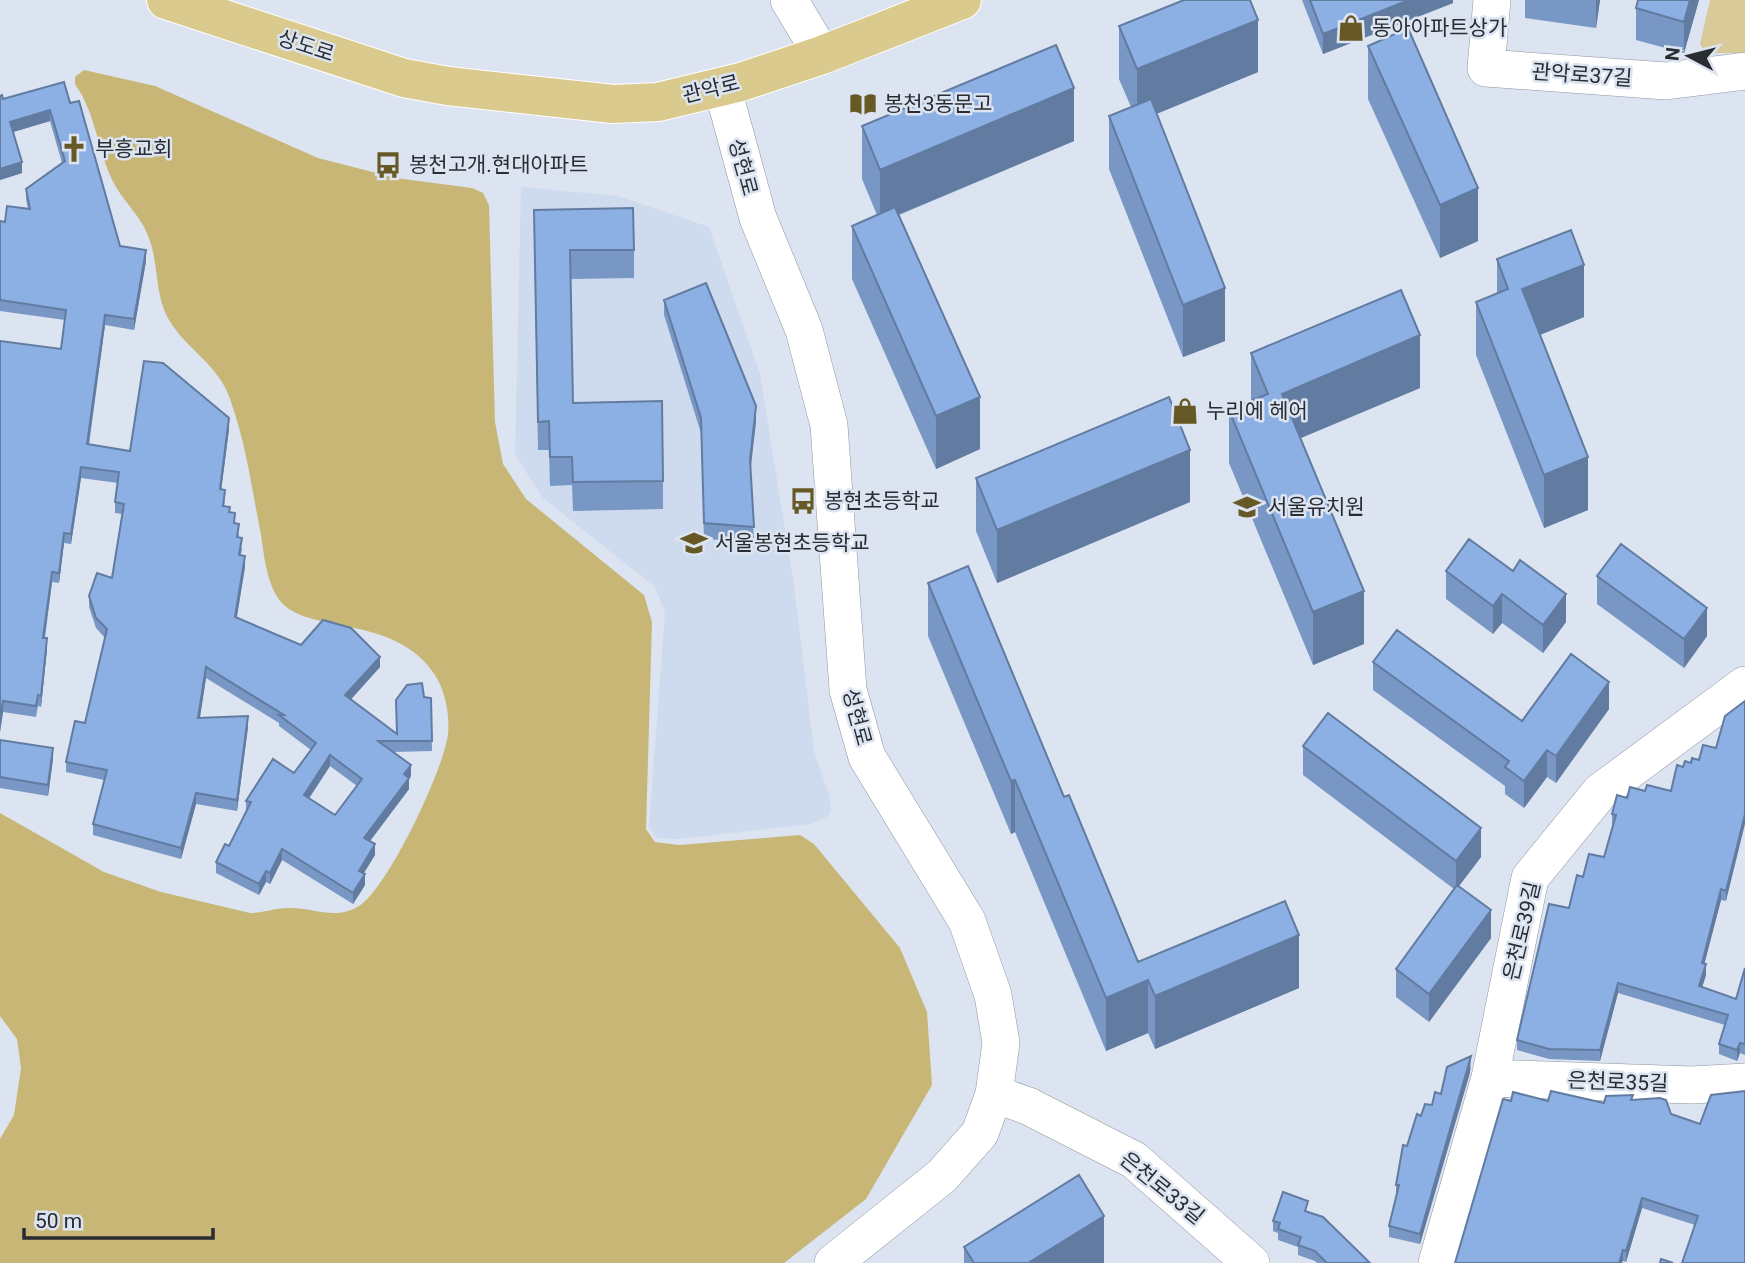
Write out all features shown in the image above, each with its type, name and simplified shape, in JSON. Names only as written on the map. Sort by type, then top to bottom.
[{"type":"main road","name":"상도로","points":[[166,0],[404,78],[448,86]]},
{"type":"main road","name":"관악로","points":[[448,86],[613,104],[657,102],[722,86],[822,55],[962,0]]},
{"type":"street","points":[[789,0],[822,55]]},
{"type":"street","name":"관악로37길","points":[[1492,0],[1486,68],[1666,81],[1745,71]]},
{"type":"street","name":"성현로","points":[[722,86],[758,218],[804,330],[829,425],[848,690],[867,757],[967,921],[993,995],[1011,1100],[942,1176],[833,1263]]},
{"type":"street","name":"은천로39길","points":[[1437,1263],[1490,1078],[1530,878],[1600,792],[1745,685]]},
{"type":"street","name":"은천로35길","points":[[1490,1078],[1692,1085],[1745,1082]]},
{"type":"street","name":"은천로33길","points":[[1011,1100],[1134,1160],[1251,1263]]},
{"type":"shaded area","points":[[1710,0],[1745,0],[1745,53],[1705,53],[1700,44]]},
{"type":"shaded area","points":[[84,70],[155,86],[318,158],[396,178],[472,188],[483,193],[489,205],[495,422],[503,464],[526,499],[644,595],[652,622],[646,829],[655,842],[679,845],[800,835],[814,844],[900,948],[927,1012],[932,1085],[866,1199],[784,1263],[0,1263],[0,1139],[14,1115],[21,1068],[17,1039],[0,1016],[0,813],[104,872],[161,892],[250,913],[288,908],[341,912],[359,906],[371,895],[399,853],[426,799],[448,734],[442,688],[435,675],[417,655],[396,641],[372,632],[305,616],[288,608],[276,595],[268,573],[244,450],[230,399],[218,376],[184,340],[165,311],[148,235],[116,187],[88,109],[75,84],[75,77]]},
{"type":"shaded area","name":"서울봉현초등학교","points":[[521,187],[618,196],[709,227],[760,374],[794,585],[814,751],[829,795],[831,812],[828,816],[810,824],[678,839],[657,838],[649,827],[665,612],[655,587],[543,498],[515,455]]},
{"type":"building","points":[[1184,0],[1250,0],[1258,20],[1137,69],[1119,26]]},
{"type":"building","points":[[1310,0],[1409,0],[1323,34]]},
{"type":"building","points":[[1638,0],[1690,0],[1684,22],[1636,8]]},
{"type":"building","points":[[1408,28],[1478,188],[1440,205],[1368,46]]},
{"type":"building","points":[[1056,45],[1074,88],[880,170],[862,126]]},
{"type":"building","points":[[64,82],[70,103],[79,101],[120,246],[146,250],[134,319],[105,315],[87,444],[130,451],[144,361],[163,363],[229,418],[220,489],[225,490],[223,506],[230,507],[229,512],[235,513],[234,523],[239,524],[237,537],[242,538],[239,555],[245,556],[235,617],[301,645],[323,620],[351,628],[380,657],[345,695],[397,734],[396,700],[407,685],[422,683],[424,697],[431,698],[432,741],[378,741],[411,765],[404,774],[409,778],[364,838],[375,844],[359,871],[365,874],[353,893],[282,849],[270,873],[266,871],[259,884],[216,862],[225,844],[229,846],[251,802],[246,801],[273,759],[294,773],[316,743],[279,715],[284,715],[206,667],[198,718],[248,716],[237,800],[196,793],[181,848],[93,824],[107,770],[66,762],[75,721],[85,723],[107,629],[96,618],[89,596],[97,573],[112,578],[124,504],[115,502],[119,472],[81,467],[71,534],[64,533],[59,573],[52,572],[43,638],[47,638],[41,696],[38,695],[36,706],[3,701],[0,721],[0,341],[61,349],[66,310],[0,300],[0,221],[5,222],[7,206],[30,209],[26,189],[65,161],[50,110],[10,122],[22,162],[0,169],[0,96],[2,95],[3,99]],"holes":[[[330,755],[362,779],[335,815],[304,795]]]},
{"type":"building","points":[[1151,99],[1225,288],[1183,305],[1109,116]]},
{"type":"building","points":[[895,207],[980,397],[936,416],[852,226]]},
{"type":"building","points":[[633,208],[634,250],[570,250],[573,403],[662,401],[663,481],[573,482],[572,457],[550,457],[549,421],[538,422],[534,210]]},
{"type":"building","points":[[1571,230],[1584,265],[1522,289],[1588,457],[1544,475],[1476,302],[1508,289],[1497,259]]},
{"type":"building","points":[[706,283],[756,406],[750,460],[754,527],[704,523],[701,418],[664,300]]},
{"type":"building","points":[[1401,290],[1420,335],[1282,394],[1364,591],[1313,612],[1229,410],[1268,394],[1251,353]]},
{"type":"building","points":[[1169,397],[1190,450],[997,530],[976,478]]},
{"type":"building","points":[[1469,539],[1513,571],[1520,560],[1566,594],[1543,625],[1502,594],[1493,606],[1446,571]]},
{"type":"building","points":[[1621,544],[1707,608],[1684,639],[1597,576]]},
{"type":"building","points":[[968,566],[1064,797],[1069,795],[1138,962],[1285,901],[1299,935],[1155,996],[1148,980],[1106,998],[1015,780],[1011,781],[928,583]]},
{"type":"building","points":[[1397,630],[1522,721],[1571,654],[1609,682],[1556,756],[1547,750],[1524,781],[1505,767],[1509,761],[1373,662]]},
{"type":"building","points":[[1745,701],[1745,814],[1726,891],[1721,889],[1702,963],[1706,964],[1699,986],[1736,999],[1745,968],[1745,1044],[1740,1043],[1737,1050],[1719,1044],[1728,1015],[1618,983],[1600,1050],[1549,1049],[1517,1040],[1549,904],[1569,908],[1577,875],[1583,877],[1589,854],[1604,857],[1616,815],[1612,814],[1617,795],[1627,798],[1630,787],[1645,791],[1647,785],[1671,791],[1677,765],[1683,767],[1685,761],[1691,763],[1692,758],[1699,760],[1703,745],[1716,748],[1725,716]]},
{"type":"building","points":[[1328,713],[1481,828],[1456,861],[1303,746]]},
{"type":"building","points":[[0,740],[53,748],[48,785],[0,777]]},
{"type":"building","points":[[1457,885],[1491,910],[1429,994],[1396,969]]},
{"type":"building","points":[[1471,1056],[1420,1234],[1389,1226],[1399,1185],[1396,1185],[1403,1145],[1407,1146],[1417,1114],[1421,1116],[1425,1104],[1432,1105],[1435,1092],[1441,1094],[1447,1067]]},
{"type":"building","points":[[1551,1091],[1604,1103],[1606,1096],[1633,1095],[1631,1100],[1660,1098],[1666,1100],[1671,1114],[1700,1124],[1711,1095],[1745,1091],[1745,1263],[1682,1263],[1698,1216],[1642,1198],[1626,1251],[1623,1250],[1619,1263],[1455,1263],[1503,1099],[1511,1101],[1513,1092],[1548,1101]]},
{"type":"building","points":[[1079,1175],[1104,1216],[1028,1263],[974,1263],[964,1247]]},
{"type":"building","points":[[1283,1192],[1308,1201],[1305,1211],[1323,1217],[1370,1263],[1327,1263],[1315,1251],[1298,1245],[1301,1237],[1278,1229],[1280,1223],[1273,1221]]},
{"type":"place","name":"동아아파트상가","points":[[1351,28]]},
{"type":"place","name":"봉천3동문고","points":[[863,104]]},
{"type":"place","name":"부흥교회","points":[[74,149]]},
{"type":"place","name":"봉천고개.현대아파트","points":[[388,165]]},
{"type":"place","name":"누리에 헤어","points":[[1185,411]]},
{"type":"place","name":"봉현초등학교","points":[[803,501]]},
{"type":"place","name":"서울유치원","points":[[1247,507]]},
{"type":"place","name":"서울봉현초등학교","points":[[694,543]]}]
